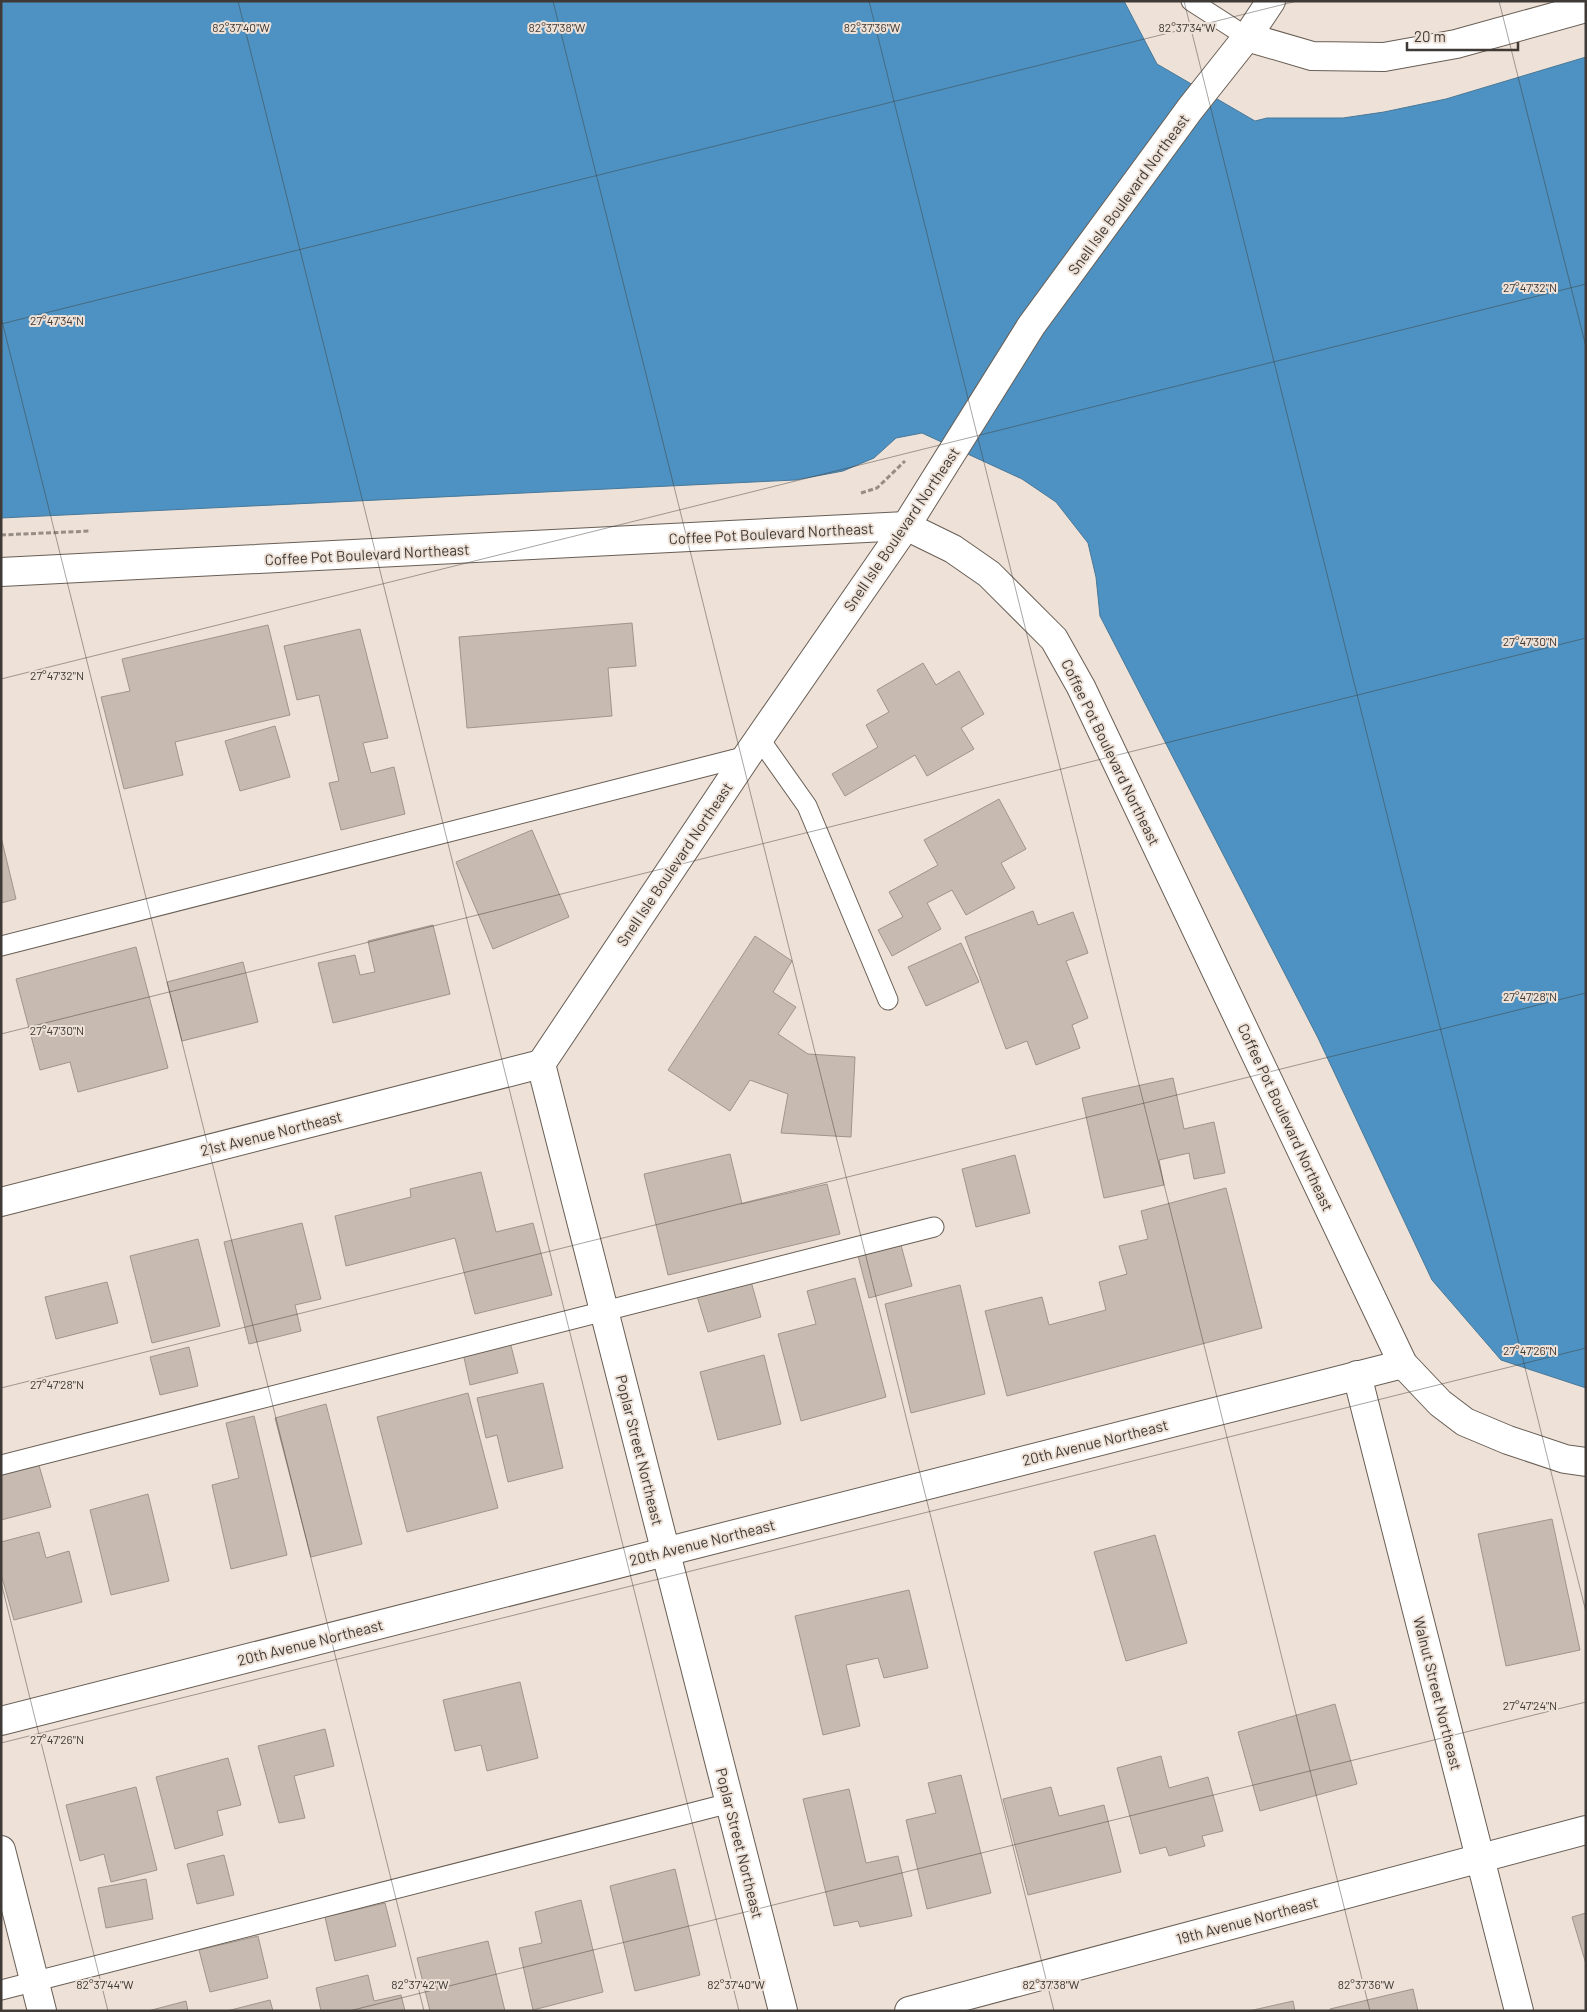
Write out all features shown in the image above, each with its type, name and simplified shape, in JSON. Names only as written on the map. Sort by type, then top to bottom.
[{"type":"street","name":"Snell Isle Boulevard Northeast","points":[[541,1064],[753,747],[906,526],[1031,326],[1271,1]]},
{"type":"street","points":[[1247,36],[1312,56],[1384,56],[1456,44],[1586,8]]},
{"type":"street","name":"Coffee Pot Boulevard Northeast","points":[[1,572],[906,526],[953,549],[989,574],[1054,639],[1081,687],[1403,1364],[1440,1403],[1465,1422],[1508,1440],[1565,1459],[1586,1462]]},
{"type":"street","name":"21st Avenue Northeast","points":[[1,1202],[541,1064]]},
{"type":"street","name":"Poplar Street Northeast","points":[[541,1064],[783,2011]]},
{"type":"street","name":"20th Avenue Northeast","points":[[1,1721],[1403,1364]]},
{"type":"street","name":"Walnut Street Northeast","points":[[1357,1375],[1519,2011]]},
{"type":"street","name":"19th Avenue Northeast","points":[[909,2011],[1586,1830]]},
{"type":"street","points":[[1,1850],[42,2011]]},
{"type":"lane","points":[[1191,1],[1247,36]]},
{"type":"lane","points":[[1,946],[753,747],[807,806],[888,1000]]},
{"type":"lane","points":[[1,1465],[934,1227]]},
{"type":"lane","points":[[1,1990],[730,1803]]},
{"type":"water","points":[[1,1],[1124,1],[1157,64],[1255,121],[1267,118],[1343,118],[1384,112],[1446,99],[1586,57],[1586,1388],[1501,1360],[1432,1280],[1318,1038],[1100,616],[1096,577],[1088,543],[1056,502],[1022,479],[922,433],[896,438],[874,458],[843,471],[795,480],[1,518]]},
{"type":"building","points":[[632,623],[636,666],[608,668],[612,716],[467,728],[459,637]]},
{"type":"building","points":[[268,625],[290,715],[175,742],[183,775],[124,789],[101,697],[130,691],[122,659]]},
{"type":"building","points":[[360,629],[388,738],[363,743],[371,773],[394,767],[405,814],[341,830],[329,783],[339,781],[319,695],[297,700],[284,646]]},
{"type":"building","points":[[923,663],[936,685],[959,671],[984,714],[961,728],[974,749],[927,776],[915,755],[845,796],[832,774],[878,747],[866,725],[889,712],[877,690]]},
{"type":"building","points":[[275,726],[290,777],[240,791],[225,741]]},
{"type":"building","points":[[999,799],[1026,849],[1001,863],[1015,888],[966,915],[952,890],[927,903],[941,929],[892,956],[878,930],[903,917],[889,892],[938,865],[924,840]]},
{"type":"building","points":[[532,830],[569,917],[493,949],[456,862]]},
{"type":"building","points":[[1,837],[16,899],[1,903]]},
{"type":"building","points":[[1033,911],[1038,925],[1073,912],[1088,953],[1066,961],[1088,1018],[1072,1025],[1080,1048],[1036,1065],[1027,1041],[1006,1049],[965,937]]},
{"type":"building","points":[[433,925],[450,994],[333,1023],[318,963],[355,955],[360,975],[375,972],[368,941]]},
{"type":"building","points":[[755,936],[792,961],[773,992],[796,1007],[778,1034],[808,1054],[855,1057],[851,1137],[781,1133],[788,1094],[750,1080],[730,1111],[668,1070]]},
{"type":"building","points":[[961,943],[979,982],[926,1006],[908,967]]},
{"type":"building","points":[[136,947],[168,1068],[78,1092],[70,1062],[40,1070],[16,979]]},
{"type":"building","points":[[243,962],[258,1022],[182,1041],[167,982]]},
{"type":"building","points":[[1173,1078],[1184,1129],[1214,1122],[1225,1173],[1194,1179],[1189,1153],[1159,1160],[1164,1185],[1104,1198],[1082,1098]]},
{"type":"building","points":[[730,1154],[742,1204],[827,1184],[840,1234],[668,1275],[644,1174]]},
{"type":"building","points":[[1015,1155],[1030,1213],[976,1227],[962,1169]]},
{"type":"building","points":[[481,1172],[496,1232],[533,1223],[552,1295],[475,1314],[455,1238],[346,1266],[335,1216],[411,1197],[410,1189]]},
{"type":"building","points":[[1226,1188],[1262,1328],[1007,1396],[985,1311],[1042,1297],[1049,1325],[1106,1310],[1099,1282],[1127,1274],[1119,1246],[1148,1239],[1141,1211]]},
{"type":"building","points":[[302,1223],[321,1299],[295,1305],[301,1331],[249,1344],[224,1242]]},
{"type":"building","points":[[198,1239],[220,1326],[152,1343],[130,1256]]},
{"type":"building","points":[[901,1245],[912,1286],[869,1298],[858,1256]]},
{"type":"building","points":[[750,1278],[761,1317],[708,1332],[696,1293]]},
{"type":"building","points":[[855,1278],[886,1397],[801,1421],[778,1334],[816,1324],[807,1291]]},
{"type":"building","points":[[107,1282],[118,1323],[56,1339],[45,1297]]},
{"type":"building","points":[[960,1285],[985,1394],[911,1413],[885,1304]]},
{"type":"building","points":[[510,1342],[518,1373],[470,1385],[463,1353]]},
{"type":"building","points":[[189,1347],[198,1386],[160,1395],[150,1357]]},
{"type":"building","points":[[764,1355],[781,1424],[718,1440],[700,1372]]},
{"type":"building","points":[[543,1383],[563,1468],[508,1482],[497,1435],[486,1438],[477,1398]]},
{"type":"building","points":[[468,1393],[498,1508],[407,1532],[377,1417]]},
{"type":"building","points":[[326,1404],[362,1544],[311,1557],[275,1418]]},
{"type":"building","points":[[254,1416],[287,1555],[231,1569],[212,1485],[239,1478],[226,1423]]},
{"type":"building","points":[[38,1462],[51,1507],[1,1520],[1,1472]]},
{"type":"building","points":[[148,1494],[169,1581],[111,1595],[90,1510]]},
{"type":"building","points":[[1552,1519],[1580,1650],[1506,1666],[1478,1534]]},
{"type":"building","points":[[39,1532],[46,1558],[69,1551],[82,1602],[14,1620],[1,1574],[1,1542]]},
{"type":"building","points":[[1155,1535],[1187,1643],[1126,1661],[1094,1552]]},
{"type":"building","points":[[909,1590],[928,1668],[884,1678],[878,1658],[846,1665],[860,1726],[823,1735],[795,1616]]},
{"type":"building","points":[[520,1682],[538,1758],[487,1771],[481,1745],[455,1751],[443,1700]]},
{"type":"building","points":[[1335,1704],[1357,1784],[1260,1811],[1238,1732]]},
{"type":"building","points":[[325,1729],[334,1766],[294,1776],[305,1818],[279,1823],[258,1746]]},
{"type":"building","points":[[1161,1756],[1169,1788],[1208,1777],[1223,1831],[1202,1836],[1205,1846],[1169,1856],[1166,1847],[1140,1854],[1117,1768]]},
{"type":"building","points":[[228,1758],[241,1805],[217,1811],[223,1835],[175,1849],[156,1777]]},
{"type":"building","points":[[961,1775],[991,1893],[927,1909],[906,1820],[936,1813],[928,1783]]},
{"type":"building","points":[[136,1787],[157,1870],[111,1882],[104,1854],[80,1861],[66,1805]]},
{"type":"building","points":[[1051,1787],[1059,1816],[1104,1805],[1121,1872],[1028,1895],[1003,1799]]},
{"type":"building","points":[[849,1789],[866,1863],[898,1856],[912,1916],[860,1927],[858,1921],[834,1926],[803,1799]]},
{"type":"building","points":[[224,1855],[234,1895],[197,1904],[187,1864]]},
{"type":"building","points":[[675,1869],[700,1975],[635,1991],[610,1886]]},
{"type":"building","points":[[146,1879],[153,1919],[106,1928],[98,1888]]},
{"type":"building","points":[[581,1900],[603,1992],[533,2010],[519,1948],[542,1943],[535,1912]]},
{"type":"building","points":[[385,1903],[396,1946],[335,1961],[325,1917]]},
{"type":"building","points":[[1586,1913],[1586,1964],[1572,1917]]},
{"type":"building","points":[[258,1936],[268,1978],[210,1992],[199,1950]]},
{"type":"building","points":[[488,1941],[505,2011],[430,2011],[417,1958]]},
{"type":"building","points":[[368,1975],[374,2001],[401,1995],[405,2011],[321,2011],[316,1988]]},
{"type":"building","points":[[1413,1989],[1418,2011],[1330,2011],[1330,2009]]},
{"type":"building","points":[[270,2000],[273,2011],[227,2011]]},
{"type":"building","points":[[186,2001],[188,2011],[148,2011]]},
{"type":"building","points":[[1293,2001],[1295,2011],[1249,2011]]}]
